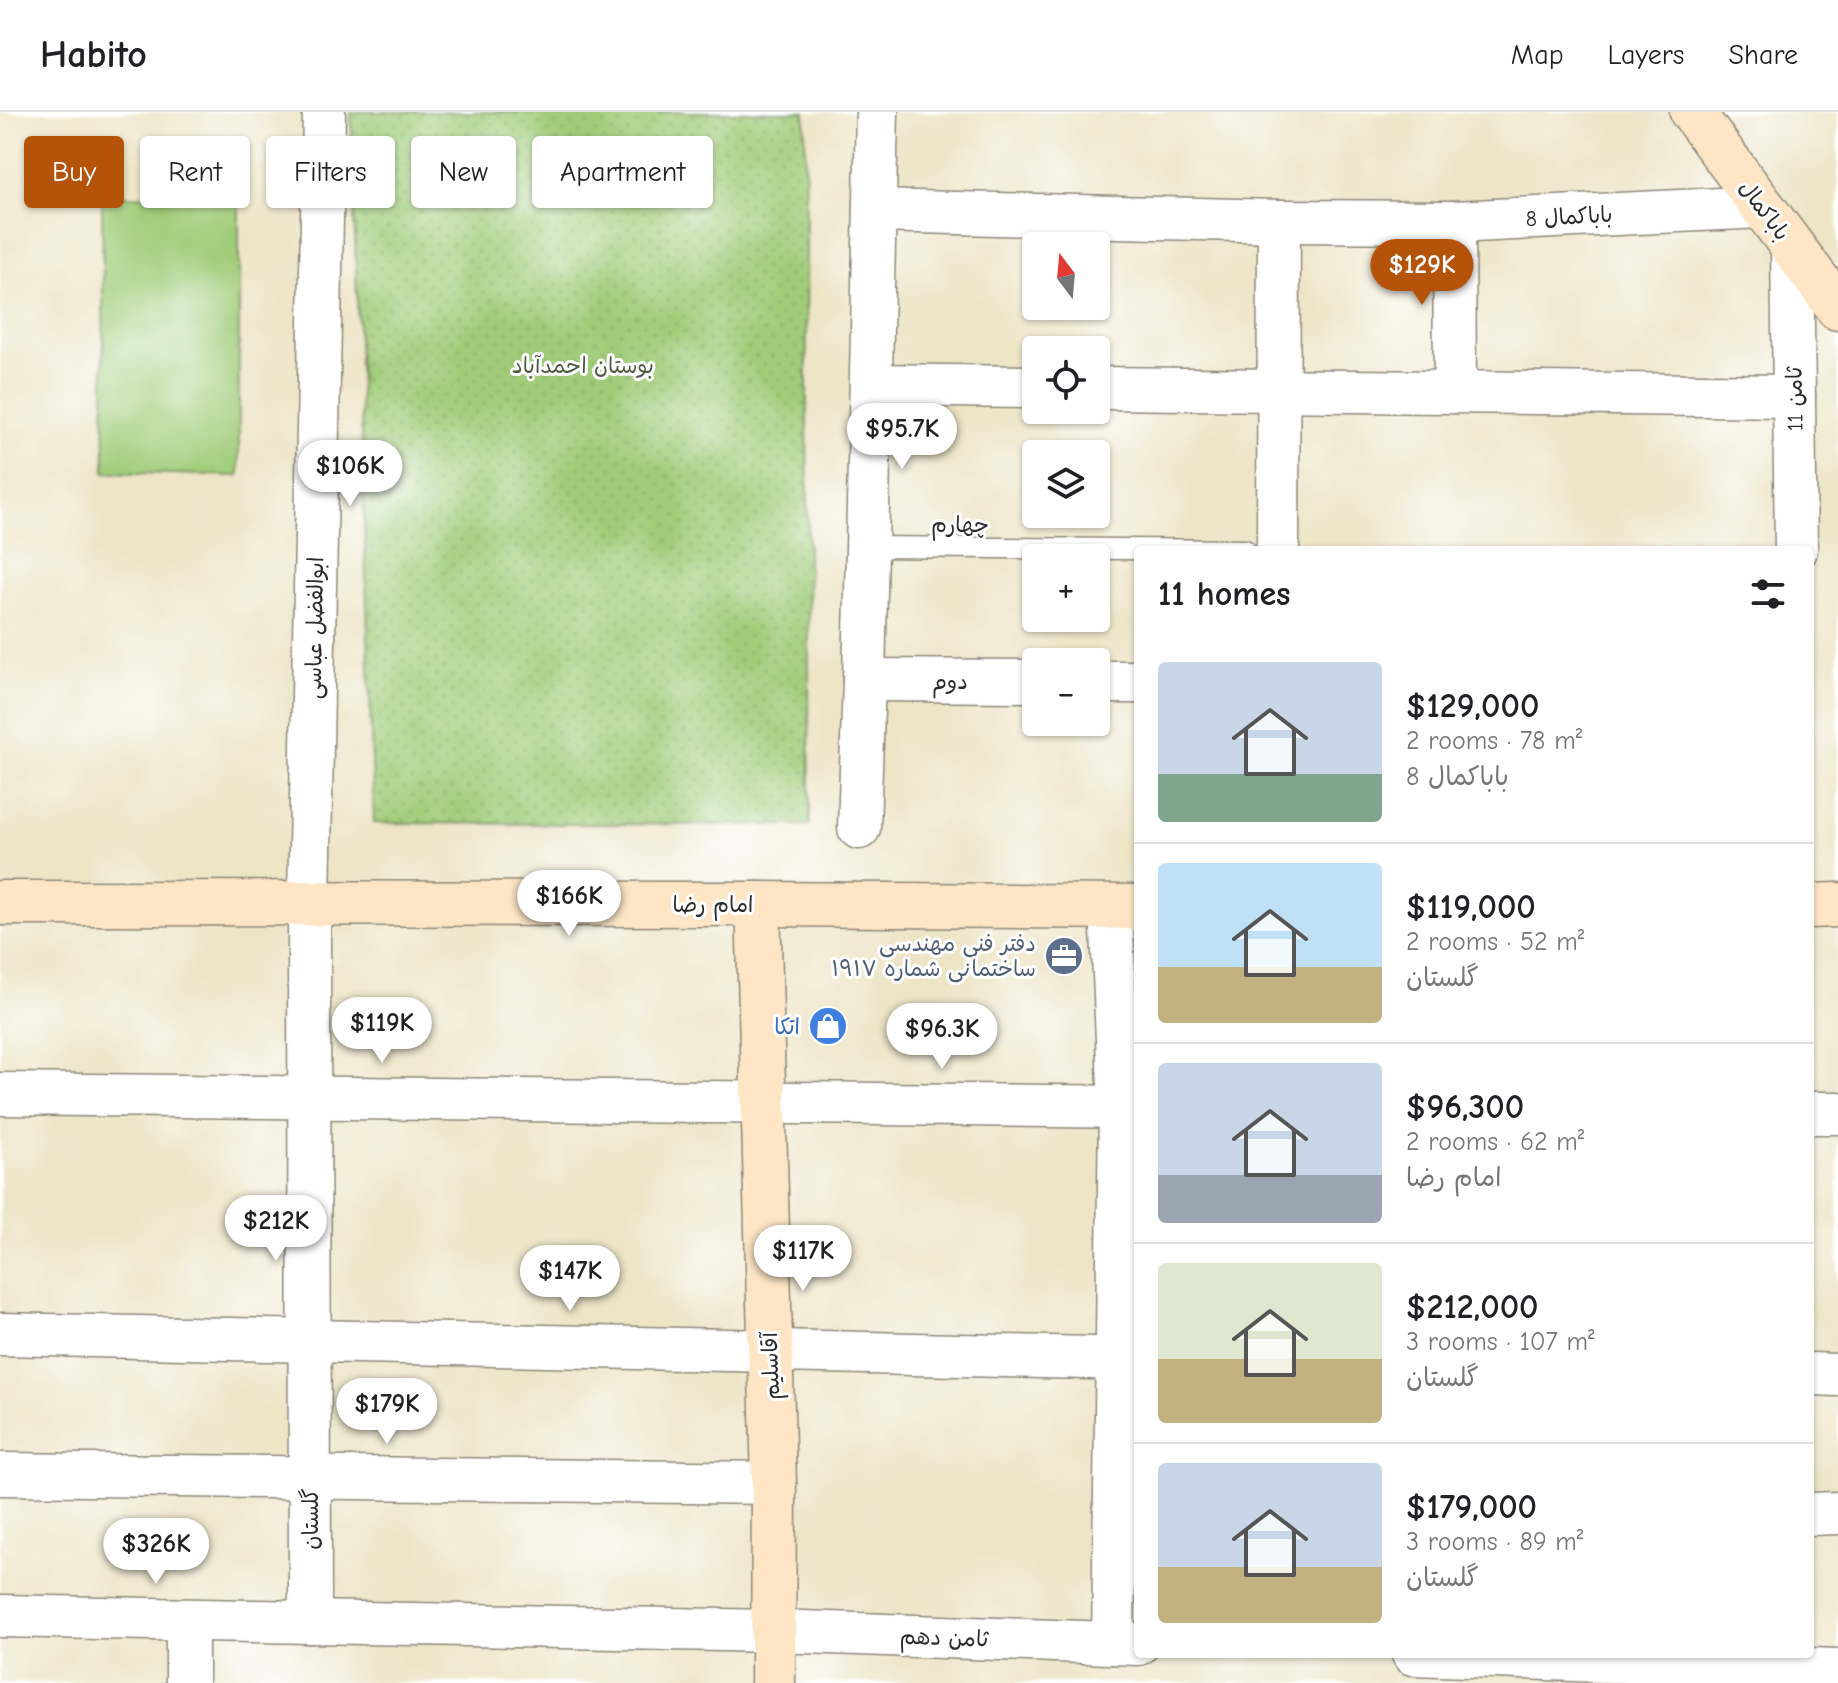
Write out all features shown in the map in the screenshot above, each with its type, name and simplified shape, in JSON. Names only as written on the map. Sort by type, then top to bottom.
[{"type":"street","name":"ابوالفضل عباسی","points":[[309,904],[324,112]]},
{"type":"street","points":[[859,828],[877,112]]},
{"type":"street","name":"باباکمال","points":[[1692,112],[1838,308]]},
{"type":"street","name":"باباکمال 8","points":[[875,211],[1454,222],[1762,207]]},
{"type":"street","points":[[1278,546],[1279,221]]},
{"type":"street","points":[[1454,222],[1455,392]]},
{"type":"street","name":"ثامن 11","points":[[1792,248],[1796,546]]},
{"type":"street","points":[[871,385],[1022,387]]},
{"type":"street","points":[[1110,388],[1794,396]]},
{"type":"street","name":"دوم","points":[[864,680],[1022,681]]},
{"type":"street","points":[[1110,682],[1134,682]]},
{"type":"street","name":"امام رضا","points":[[0,903],[1125,907]]},
{"type":"street","name":"گلستان","points":[[309,904],[310,1622]]},
{"type":"street","name":"آقاسلیم","points":[[758,904],[774,1483],[773,1683]]},
{"type":"street","points":[[1814,906],[1838,905]]},
{"type":"street","name":"ثامن دهم","points":[[774,1631],[1126,1644],[1129,1107],[1125,907]]},
{"type":"street","points":[[0,1094],[1129,1107]]},
{"type":"street","points":[[1814,1113],[1838,1113]]},
{"type":"street","points":[[0,1334],[1128,1359]]},
{"type":"street","points":[[1814,1374],[1838,1375]]},
{"type":"street","points":[[0,1474],[774,1483]]},
{"type":"street","points":[[1814,1514],[1838,1513]]},
{"type":"street","points":[[0,1616],[774,1631]]},
{"type":"street","points":[[187,1620],[187,1683]]},
{"type":"street","points":[[1545,1658],[1838,1670]]},
{"type":"lane","name":"چهارم","points":[[867,547],[1134,549]]},
{"type":"green space","name":"بوستان احمدآباد","points":[[351,112],[805,112],[810,825],[374,823],[354,208],[395,208],[395,136],[352,136]]},
{"type":"green space","points":[[124,196],[140,196],[140,208],[239,208],[239,476],[105,472],[102,208],[124,208]]},
{"type":"place","name":"دفتر فنی مهندسی ساختمانی شماره ۱۹۱۷","points":[[1064,956]]},
{"type":"place","name":"اتکا","points":[[828,1026]]}]
